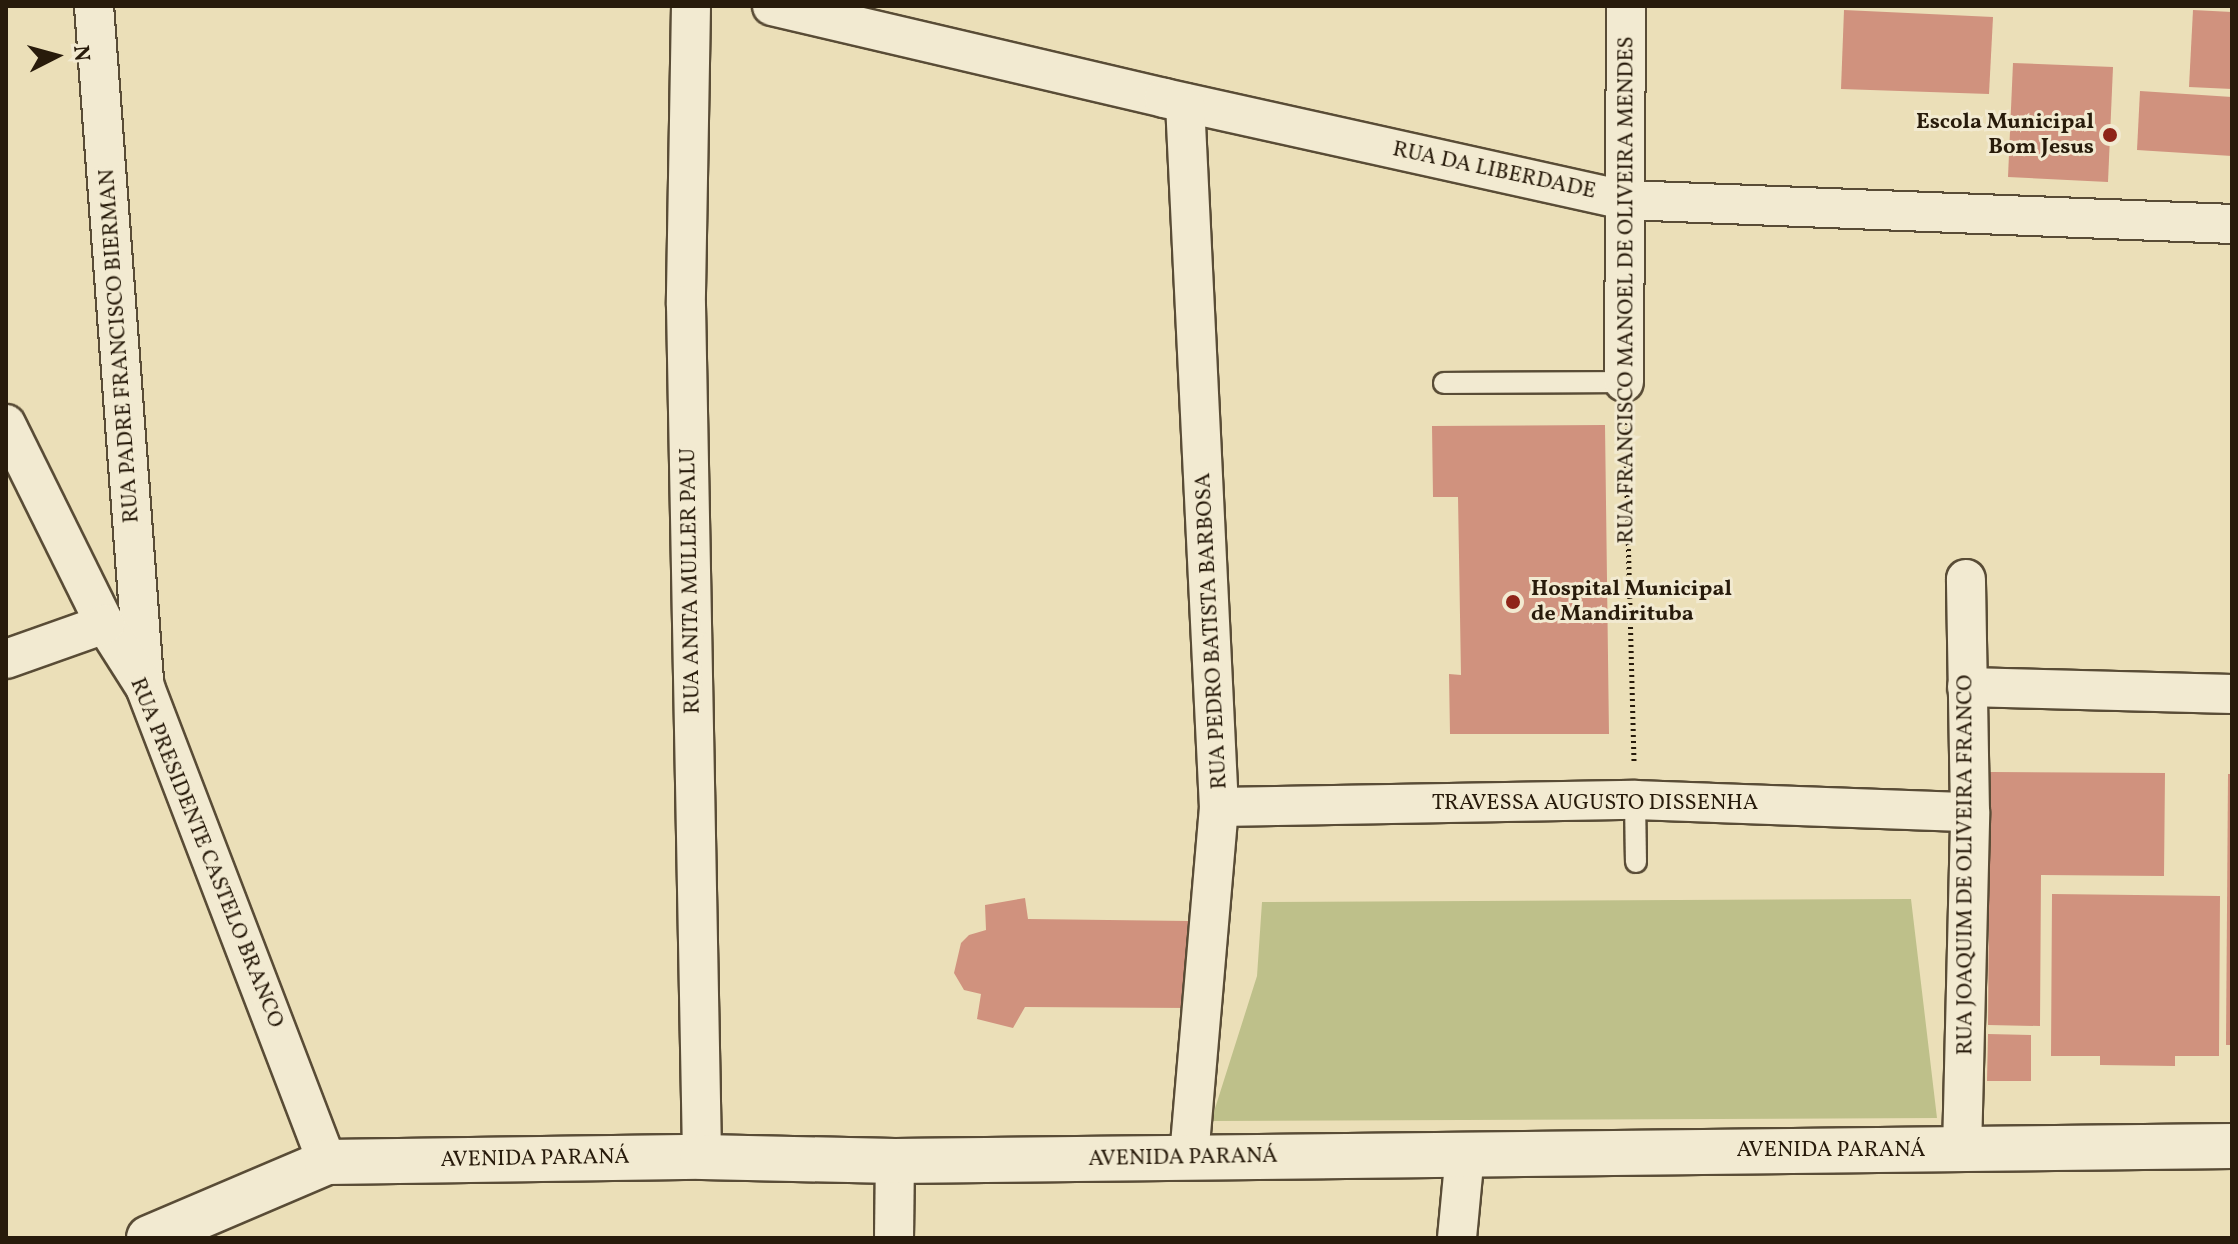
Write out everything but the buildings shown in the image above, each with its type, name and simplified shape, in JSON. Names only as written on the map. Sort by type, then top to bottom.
[{"type":"street","name":"RUA PADRE FRANCISCO BIERMAN","points":[[94,6],[145,687]]},
{"type":"street","name":"RUA ANITA MULLER PALU","points":[[691,6],[686,305],[702,1157]]},
{"type":"street","name":"RUA DA LIBERDADE","points":[[772,6],[1185,103],[1625,200],[2232,224]]},
{"type":"street","name":"RUA FRANCISCO MANOEL DE OLIVEIRA MENDES","points":[[1624,382],[1626,6]]},
{"type":"street","name":"RUA PEDRO BATISTA BARBOSA","points":[[1185,103],[1219,807],[1189,1158]]},
{"type":"street","name":"RUA PRESIDENTE CASTELO BRANCO","points":[[6,424],[105,624],[145,687],[327,1162]]},
{"type":"street","name":"RUA JOAQUIM DE OLIVEIRA FRANCO","points":[[1962,1151],[1970,812],[1966,579]]},
{"type":"street","points":[[6,659],[105,624]]},
{"type":"street","points":[[1967,687],[2232,694]]},
{"type":"street","name":"TRAVESSA AUGUSTO DISSENHA","points":[[1219,807],[1635,800],[1970,812]]},
{"type":"street","name":"AVENIDA PARANÁ","points":[[149,1238],[327,1162],[702,1157],[895,1161],[2232,1146]]},
{"type":"street","points":[[1457,1238],[1465,1154]]},
{"type":"street","points":[[894,1238],[895,1161]]},
{"type":"lane","points":[[1444,383],[1624,382]]},
{"type":"lane","points":[[1635,800],[1636,862]]},
{"type":"path","name":"RUA FRANCISCO MANOEL DE OLIVEIRA MENDES","points":[[1624,382],[1635,800]]},
{"type":"green space","points":[[1911,899],[1937,1118],[1211,1121],[1257,976],[1262,902]]},
{"type":"place","name":"Escola Municipal Bom Jesus","points":[[2110,135]]},
{"type":"place","name":"Hospital Municipal de Mandirituba","points":[[1513,602]]}]
